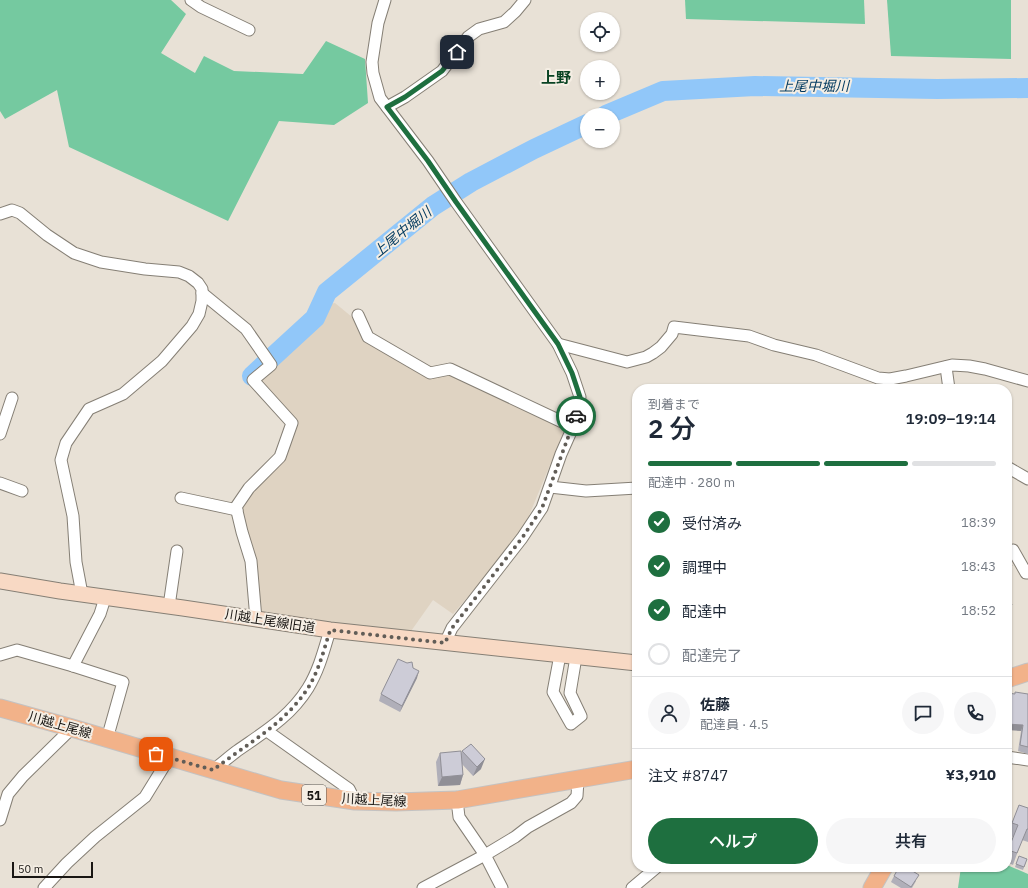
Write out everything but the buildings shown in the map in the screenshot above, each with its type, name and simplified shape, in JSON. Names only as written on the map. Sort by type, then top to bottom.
[{"type":"main road","name":"川越上尾線","points":[[0,708],[281,790],[355,801],[396,802],[457,800],[632,770]]},
{"type":"main road","points":[[872,888],[881,872]]},
{"type":"street","points":[[191,0],[201,7],[249,30]]},
{"type":"street","points":[[385,0],[378,23],[372,62],[373,73],[380,98],[428,161],[558,344],[572,373],[580,397],[573,427],[561,454],[542,508],[534,522],[452,628],[445,643]]},
{"type":"street","points":[[387,107],[405,97],[442,71],[468,37],[479,29],[504,22],[515,12],[523,1]]},
{"type":"street","points":[[0,214],[12,210],[20,213],[47,235],[74,253],[101,262],[145,269],[179,272],[198,282],[202,288],[202,301],[199,314],[192,326],[162,361],[123,394],[89,409],[66,443],[61,460],[73,516],[76,562],[82,594]]},
{"type":"street","points":[[202,293],[246,329],[272,365],[253,380],[292,423],[280,457],[249,488],[236,507],[251,561],[256,619]]},
{"type":"street","points":[[358,315],[368,337],[430,373],[450,369],[573,427]]},
{"type":"street","points":[[558,344],[627,362],[646,357],[653,353],[661,347],[672,334],[674,327],[749,336],[774,345],[816,355],[878,378],[890,379],[952,365],[974,367],[1028,381]]},
{"type":"street","points":[[946,367],[948,384]]},
{"type":"street","points":[[0,434],[12,398]]},
{"type":"street","points":[[1012,470],[1028,479]]},
{"type":"street","points":[[0,483],[22,491]]},
{"type":"street","points":[[550,487],[586,491],[632,488]]},
{"type":"street","points":[[181,498],[237,510]]},
{"type":"street","points":[[1012,550],[1026,573],[1028,573]]},
{"type":"street","points":[[169,606],[176,551]]},
{"type":"street","name":"川越上尾線旧道","points":[[0,581],[105,598],[330,630],[632,663]]},
{"type":"street","points":[[73,666],[100,614],[105,598]]},
{"type":"street","points":[[213,770],[267,731],[296,704],[308,688],[319,667],[330,630]]},
{"type":"street","points":[[0,655],[17,650],[123,682],[106,739]]},
{"type":"street","points":[[560,655],[553,692],[571,724],[582,716],[570,692],[576,657]]},
{"type":"street","points":[[0,820],[8,794],[23,776],[72,728]]},
{"type":"street","points":[[267,731],[349,789],[355,801]]},
{"type":"street","points":[[44,888],[67,863],[95,837],[145,797],[169,758]]},
{"type":"street","points":[[1012,758],[1028,760]]},
{"type":"street","points":[[423,888],[515,838],[528,827],[571,803],[577,796],[578,780]]},
{"type":"street","points":[[457,800],[459,817],[485,855],[502,888]]},
{"type":"street","points":[[632,888],[652,872]]},
{"type":"shaded area","points":[[335,303],[352,317],[364,337],[421,375],[434,377],[451,373],[566,426],[526,523],[497,563],[453,614],[433,600],[409,634],[263,614],[258,610],[242,506],[296,422],[261,380],[320,323],[329,304]]},
{"type":"green space","points":[[0,0],[171,0],[186,14],[161,53],[195,73],[204,56],[234,71],[303,74],[326,41],[365,59],[368,103],[334,125],[279,121],[228,221],[69,147],[57,90],[5,119],[0,111]]},
{"type":"green space","points":[[685,0],[864,0],[865,24],[686,19]]},
{"type":"green space","points":[[887,0],[1011,0],[1011,59],[891,56]]},
{"type":"green space","points":[[1012,867],[1028,874],[1028,888],[958,888],[960,872],[1012,872]]},
{"type":"waterway","name":"上尾中堀川","points":[[620,109],[663,91],[755,86],[937,89],[1028,88]]},
{"type":"waterway","name":"上尾中堀川","points":[[252,376],[315,318],[327,292],[433,206],[471,182],[534,149],[580,127]]},
{"type":"way so far","points":[[156,754],[213,770],[267,731],[296,704],[308,688],[319,667],[330,630],[445,643],[452,628],[534,522],[542,508],[576,416]]},
{"type":"district","name":"上野","points":[[556,77]]},
{"type":"route","points":[[457,52],[442,71],[405,97],[387,107],[428,161],[558,344],[572,373],[580,397],[576,416]]}]
